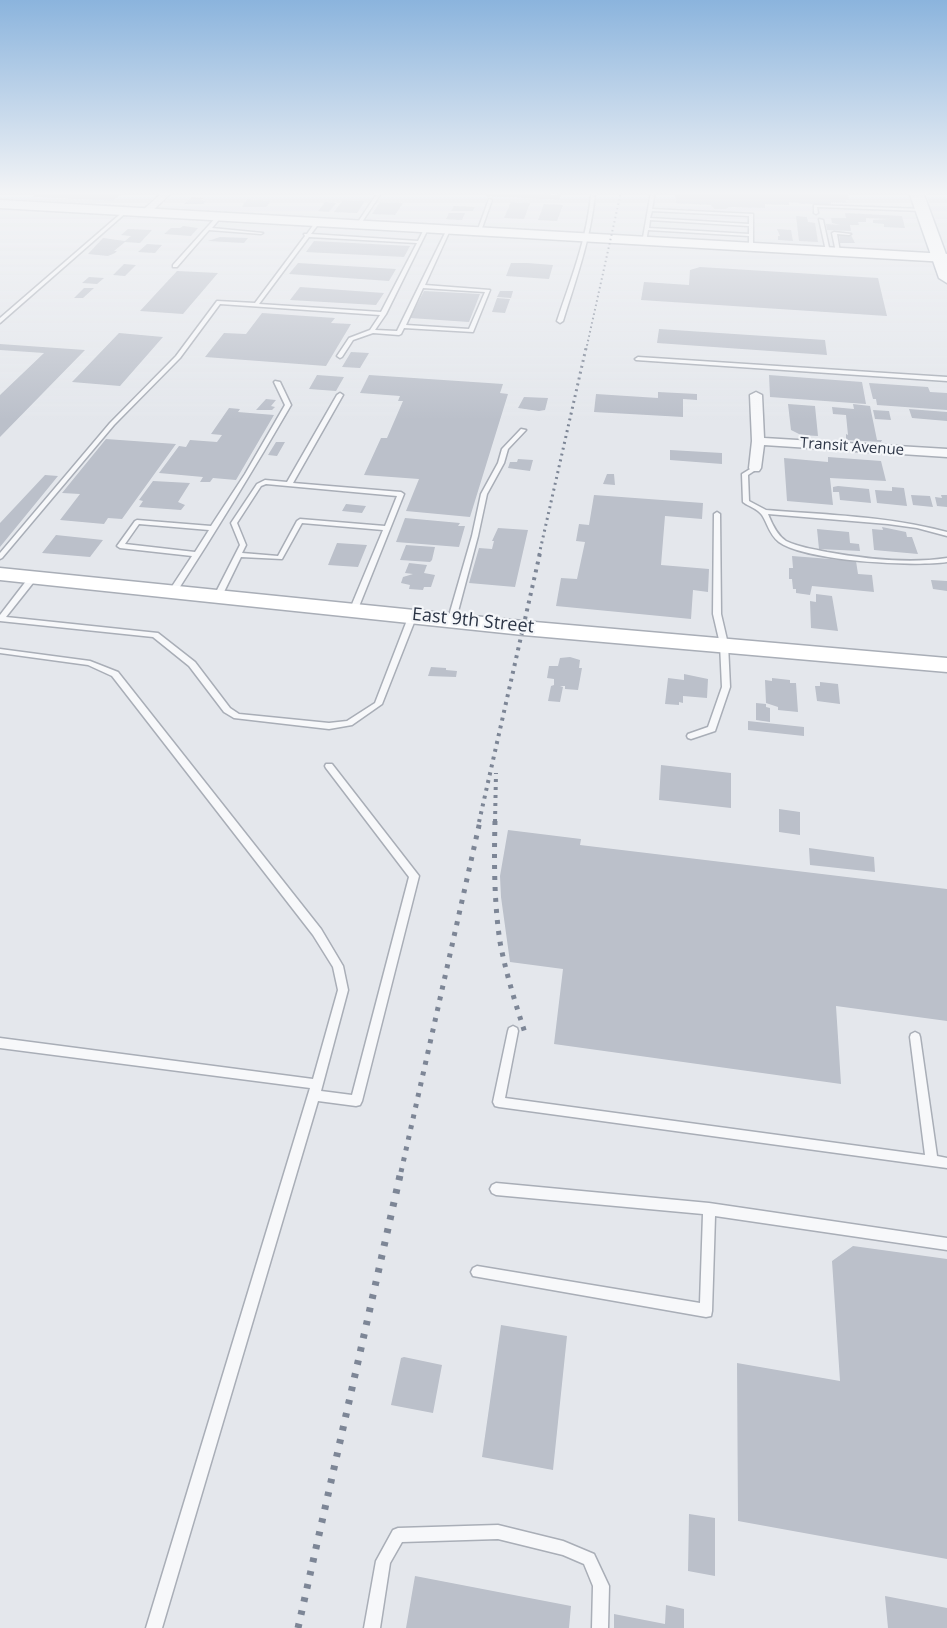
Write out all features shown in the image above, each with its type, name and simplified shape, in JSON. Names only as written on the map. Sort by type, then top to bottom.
[{"type":"street","points":[[754,468],[758,441],[756,395]]},
{"type":"street","name":"Transit Avenue","points":[[758,441],[947,453]]},
{"type":"street","name":"East 9th Street","points":[[0,574],[523,628],[947,665]]},
{"type":"lane","points":[[0,321],[61,268]]},
{"type":"lane","points":[[256,305],[282,268]]},
{"type":"lane","points":[[372,331],[407,268]]},
{"type":"lane","points":[[340,356],[351,339],[372,331],[399,333],[430,268]]},
{"type":"lane","points":[[560,321],[576,268]]},
{"type":"lane","points":[[402,326],[471,331],[488,291],[421,286]]},
{"type":"lane","points":[[0,557],[112,424],[178,357],[219,302],[383,314]]},
{"type":"lane","points":[[638,358],[947,380]]},
{"type":"lane","points":[[173,591],[288,405],[277,382]]},
{"type":"lane","points":[[289,484],[340,395]]},
{"type":"lane","points":[[452,619],[484,494],[506,449],[523,430]]},
{"type":"lane","points":[[754,468],[745,474],[746,502],[764,512],[888,522],[917,526],[947,534]]},
{"type":"lane","points":[[218,596],[243,544],[234,523],[259,485],[265,482],[401,494],[354,609]]},
{"type":"lane","points":[[764,512],[769,526],[783,542],[811,552],[906,562],[938,563],[947,560]]},
{"type":"lane","points":[[691,736],[712,729],[726,687],[724,645],[717,614],[717,514]]},
{"type":"lane","points":[[238,555],[280,558],[300,521],[387,528]]},
{"type":"lane","points":[[197,554],[120,546],[137,522],[214,528]]},
{"type":"lane","points":[[0,619],[33,578]]},
{"type":"lane","points":[[0,619],[155,635],[192,663],[227,710],[237,716],[329,726],[349,723],[378,704],[413,615]]},
{"type":"lane","points":[[0,651],[90,663],[115,674],[317,932],[338,966],[343,990],[316,1089],[154,1628]]},
{"type":"lane","points":[[0,1044],[316,1089],[356,1101],[414,876],[329,766]]},
{"type":"lane","points":[[513,1031],[499,1102],[947,1163]]},
{"type":"lane","points":[[915,1037],[932,1161]]},
{"type":"lane","points":[[496,1189],[709,1209],[947,1244]]},
{"type":"lane","points":[[477,1272],[706,1311],[709,1209]]},
{"type":"lane","points":[[372,1628],[383,1561],[398,1535],[498,1532],[564,1548],[589,1559],[601,1586],[600,1628]]},
{"type":"building","points":[[120,268],[133,268],[125,276],[113,275]]},
{"type":"building","points":[[294,268],[396,269],[389,281],[289,274]]},
{"type":"building","points":[[509,268],[552,268],[549,279],[506,276]]},
{"type":"building","points":[[716,268],[878,278],[887,316],[641,300],[644,282],[689,285],[690,270]]},
{"type":"building","points":[[177,271],[218,273],[183,314],[140,311]]},
{"type":"building","points":[[89,277],[104,278],[97,284],[82,283]]},
{"type":"building","points":[[300,287],[384,293],[376,305],[290,300]]},
{"type":"building","points":[[84,288],[94,288],[83,298],[74,298]]},
{"type":"building","points":[[424,291],[480,294],[469,322],[410,318]]},
{"type":"building","points":[[500,291],[513,291],[511,298],[497,297]]},
{"type":"building","points":[[497,298],[510,299],[505,313],[492,312]]},
{"type":"building","points":[[262,313],[335,318],[331,323],[351,324],[326,366],[205,357],[224,333],[246,334]]},
{"type":"building","points":[[659,329],[825,340],[827,355],[657,343]]},
{"type":"building","points":[[119,333],[163,337],[120,386],[72,382]]},
{"type":"building","points":[[0,344],[85,350],[0,437],[0,395],[44,353],[0,350]]},
{"type":"building","points":[[351,352],[369,353],[360,368],[342,367]]},
{"type":"building","points":[[317,375],[344,377],[336,391],[309,389]]},
{"type":"building","points":[[369,375],[503,384],[500,393],[508,394],[470,517],[406,511],[419,479],[364,475],[381,438],[387,438],[403,401],[398,401],[400,396],[360,393]]},
{"type":"building","points":[[769,375],[862,382],[866,404],[770,397]]},
{"type":"building","points":[[869,383],[928,387],[930,392],[947,393],[947,410],[877,405]]},
{"type":"building","points":[[658,392],[697,394],[697,400],[683,399],[683,417],[594,412],[596,394],[658,398]]},
{"type":"building","points":[[524,397],[548,398],[545,410],[518,408]]},
{"type":"building","points":[[266,399],[276,400],[271,406],[275,407],[272,410],[256,410]]},
{"type":"building","points":[[788,404],[815,406],[818,436],[801,435],[791,430]]},
{"type":"building","points":[[853,404],[870,406],[877,440],[882,440],[881,442],[846,440],[846,434],[848,435],[846,415],[833,414],[832,407],[854,409]]},
{"type":"building","points":[[229,408],[240,409],[238,412],[274,415],[236,480],[213,478],[210,482],[200,482],[203,477],[159,473],[179,446],[186,447],[190,440],[217,442],[222,435],[211,434]]},
{"type":"building","points":[[909,409],[947,412],[947,421],[912,418]]},
{"type":"building","points":[[873,410],[889,411],[891,420],[875,419]]},
{"type":"building","points":[[106,439],[176,444],[122,519],[108,518],[104,524],[60,520],[80,494],[62,493]]},
{"type":"building","points":[[276,442],[285,442],[277,456],[268,455]]},
{"type":"building","points":[[670,450],[722,453],[722,464],[670,460]]},
{"type":"building","points":[[828,457],[881,461],[886,481],[830,478],[833,505],[787,501],[784,458],[828,462]]},
{"type":"building","points":[[518,459],[533,460],[530,471],[508,468],[510,462],[517,462]]},
{"type":"building","points":[[607,474],[614,474],[615,485],[603,484]]},
{"type":"building","points":[[45,475],[58,476],[0,547],[0,523]]},
{"type":"building","points":[[153,481],[190,483],[178,502],[185,505],[181,510],[139,507],[143,501],[139,500]]},
{"type":"building","points":[[833,487],[869,489],[871,503],[840,500],[839,492],[833,492]]},
{"type":"building","points":[[892,487],[904,488],[907,506],[877,503],[875,490],[892,491]]},
{"type":"building","points":[[594,495],[703,503],[702,519],[665,516],[661,565],[709,569],[708,592],[693,590],[691,619],[556,606],[561,578],[577,579],[585,542],[576,541],[579,524],[589,525]]},
{"type":"building","points":[[911,495],[930,496],[933,507],[913,505]]},
{"type":"building","points":[[941,495],[947,495],[947,507],[937,506],[935,497],[942,498]]},
{"type":"building","points":[[346,504],[366,506],[362,513],[342,511]]},
{"type":"building","points":[[405,518],[460,523],[458,526],[465,526],[459,547],[396,542]]},
{"type":"building","points":[[882,527],[906,532],[907,537],[912,537],[918,554],[874,550],[872,529],[883,530]]},
{"type":"building","points":[[498,528],[528,530],[515,587],[469,583],[479,548],[492,549],[494,541],[492,541]]},
{"type":"building","points":[[817,529],[849,532],[850,543],[859,544],[860,551],[819,549]]},
{"type":"building","points":[[56,535],[103,540],[90,557],[42,553]]},
{"type":"building","points":[[337,543],[367,545],[358,567],[328,565]]},
{"type":"building","points":[[406,545],[435,547],[432,560],[430,562],[400,560]]},
{"type":"building","points":[[792,556],[856,561],[858,574],[872,575],[874,592],[812,586],[810,595],[796,593],[792,579],[789,579],[789,568],[793,568]]},
{"type":"building","points":[[409,563],[427,565],[424,573],[435,575],[431,587],[424,587],[423,590],[409,589],[410,585],[401,583],[403,577],[413,574],[405,573]]},
{"type":"building","points":[[931,580],[947,581],[947,591],[933,589]]},
{"type":"building","points":[[816,594],[832,596],[838,631],[811,628],[810,601],[816,602]]},
{"type":"building","points":[[570,657],[580,660],[579,668],[582,668],[578,690],[565,689],[565,686],[560,686],[563,687],[560,702],[548,701],[551,686],[554,685],[554,679],[547,678],[549,666],[558,666],[560,658]]},
{"type":"building","points":[[431,667],[457,671],[456,677],[428,676]]},
{"type":"building","points":[[684,674],[708,679],[707,698],[683,696],[683,703],[679,702],[679,705],[665,704],[668,678],[684,680]]},
{"type":"building","points":[[772,678],[796,683],[798,712],[778,710],[778,707],[766,703],[765,680],[772,681]]},
{"type":"building","points":[[820,682],[838,684],[840,704],[817,701],[815,686],[820,686]]},
{"type":"building","points":[[756,703],[766,704],[766,707],[770,708],[770,722],[756,720]]},
{"type":"building","points":[[748,721],[804,727],[804,736],[748,730]]},
{"type":"building","points":[[661,765],[731,773],[731,808],[659,800]]},
{"type":"building","points":[[779,809],[800,812],[800,835],[779,832]]},
{"type":"building","points":[[508,830],[581,839],[580,845],[947,889],[947,1021],[836,1006],[841,1084],[554,1044],[563,969],[510,962],[500,876]]},
{"type":"building","points":[[809,848],[874,857],[875,872],[810,865]]},
{"type":"building","points":[[853,1246],[947,1259],[947,1559],[738,1521],[737,1363],[840,1381],[832,1261]]},
{"type":"building","points":[[501,1325],[567,1336],[553,1470],[482,1457]]},
{"type":"building","points":[[401,1358],[442,1365],[433,1413],[391,1405]]},
{"type":"building","points":[[689,1514],[715,1518],[715,1576],[688,1571]]},
{"type":"building","points":[[415,1576],[571,1606],[569,1628],[406,1628]]},
{"type":"building","points":[[885,1596],[947,1608],[947,1628],[888,1628]]},
{"type":"building","points":[[666,1605],[684,1609],[684,1628],[614,1628],[614,1614],[665,1624]]},
{"type":"railway","points":[[586,350],[604,268]]},
{"type":"railway","points":[[539,555],[586,348]]},
{"type":"railway","points":[[479,822],[540,553]]},
{"type":"railway","points":[[495,822],[496,773]]},
{"type":"railway","points":[[401,1172],[480,821]]},
{"type":"railway","points":[[495,822],[495,882],[500,942],[508,978],[526,1036]]},
{"type":"railway","points":[[298,1628],[401,1171]]}]
